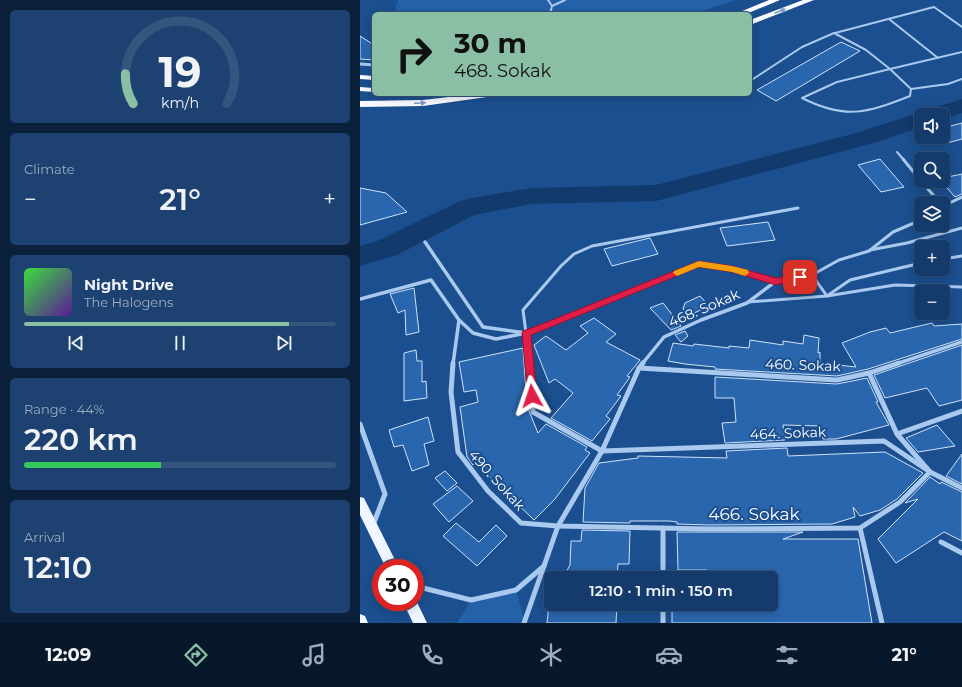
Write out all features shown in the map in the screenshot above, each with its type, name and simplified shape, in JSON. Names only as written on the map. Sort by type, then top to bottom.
[{"type":"highway","points":[[744,12],[776,0]]},
{"type":"highway","points":[[752,22],[810,0]]},
{"type":"highway","points":[[360,77],[372,78]]},
{"type":"highway","points":[[360,89],[372,90]]},
{"type":"highway","points":[[360,103],[423,103],[478,96]]},
{"type":"main road","points":[[360,502],[389,559]]},
{"type":"main road","points":[[414,611],[420,623]]},
{"type":"street","points":[[360,64],[372,65]]},
{"type":"street","name":"468. Sokak","points":[[425,242],[483,327],[526,333],[546,327],[699,264],[732,269],[776,281]]},
{"type":"street","points":[[360,299],[432,280],[459,320],[473,333],[496,339],[526,333],[533,412],[602,450]]},
{"type":"street","name":"468. Sokak","points":[[524,623],[558,526],[602,450],[639,368],[664,337],[701,320],[747,303],[776,281]]},
{"type":"street","name":"490. Sokak","points":[[459,320],[454,351],[451,392],[458,452],[488,491],[521,523],[558,526]]},
{"type":"street","name":"460. Sokak","points":[[639,368],[837,380],[869,373],[962,342]]},
{"type":"street","points":[[869,373],[897,434],[930,472],[900,502],[860,528],[882,623]]},
{"type":"street","points":[[897,434],[962,412]]},
{"type":"street","points":[[360,424],[385,494],[373,526]]},
{"type":"street","name":"464. Sokak","points":[[602,450],[884,441],[930,472],[962,488]]},
{"type":"street","name":"466. Sokak","points":[[558,526],[663,528],[860,528]]},
{"type":"street","points":[[663,528],[663,571]]},
{"type":"street","points":[[941,542],[962,553]]},
{"type":"street","points":[[424,588],[471,600],[516,590],[544,566]]},
{"type":"street","points":[[663,611],[663,623]]},
{"type":"lane","points":[[548,0],[552,6],[550,12]]},
{"type":"lane","points":[[552,6],[565,0]]},
{"type":"lane","points":[[765,4],[773,0]]},
{"type":"lane","points":[[752,79],[802,47],[834,33],[934,7],[962,27]]},
{"type":"lane","points":[[889,19],[938,58]]},
{"type":"lane","points":[[834,33],[862,47],[890,69],[911,89]]},
{"type":"lane","points":[[911,89],[910,96],[869,111],[848,114],[818,107],[802,98],[837,82],[962,52]]},
{"type":"lane","points":[[911,89],[948,84],[962,79]]},
{"type":"lane","points":[[897,152],[914,173]]},
{"type":"lane","points":[[927,188],[934,196]]},
{"type":"lane","points":[[950,203],[962,197]]},
{"type":"lane","points":[[526,333],[523,310],[574,254],[600,245],[798,208]]},
{"type":"lane","points":[[869,251],[893,232],[914,223]]},
{"type":"lane","points":[[776,281],[812,275],[839,260],[962,228]]},
{"type":"lane","points":[[950,258],[962,256]]},
{"type":"lane","points":[[827,296],[850,280],[914,265]]},
{"type":"lane","points":[[812,275],[827,296]]},
{"type":"lane","points":[[747,303],[827,296],[895,284],[962,288]]},
{"type":"shaded area","points":[[398,0],[735,0],[700,12],[395,12]]},
{"type":"shaded area","points":[[516,590],[525,623],[457,623],[471,600]]},
{"type":"building","points":[[360,36],[372,44],[372,60],[360,59]]},
{"type":"building","points":[[841,42],[860,51],[776,101],[757,90]]},
{"type":"building","points":[[962,123],[962,139],[950,142],[950,126]]},
{"type":"building","points":[[880,159],[904,187],[881,192],[858,165]]},
{"type":"building","points":[[962,174],[962,194],[955,197],[947,188],[950,188],[950,177]]},
{"type":"building","points":[[360,188],[386,193],[407,212],[360,225]]},
{"type":"building","points":[[768,222],[775,240],[727,246],[720,228]]},
{"type":"building","points":[[650,238],[658,254],[612,266],[604,249]]},
{"type":"building","points":[[414,288],[419,332],[406,335],[405,310],[398,313],[390,294]]},
{"type":"building","points":[[700,296],[709,306],[688,316],[683,309],[685,303]]},
{"type":"building","points":[[663,303],[681,326],[671,330],[650,308]]},
{"type":"building","points":[[594,318],[616,334],[606,342],[640,360],[627,376],[630,377],[617,395],[621,396],[606,416],[610,419],[592,441],[551,418],[573,393],[555,379],[549,383],[534,345],[546,336],[566,350],[588,333],[580,326]]},
{"type":"building","points":[[932,323],[934,326],[962,324],[962,339],[868,369],[837,376],[715,369],[715,367],[668,361],[673,343],[693,346],[694,344],[729,348],[729,346],[749,348],[750,340],[783,345],[783,341],[803,344],[804,335],[819,338],[818,353],[820,352],[820,363],[856,367],[842,343],[870,332],[886,328],[890,333]]},
{"type":"building","points":[[685,331],[688,336],[681,342],[675,335]]},
{"type":"building","points":[[962,345],[962,400],[939,406],[927,388],[885,398],[874,375]]},
{"type":"building","points":[[523,348],[527,406],[538,433],[546,424],[587,447],[585,450],[590,453],[555,499],[534,520],[475,463],[473,465],[467,457],[460,407],[478,402],[476,390],[464,392],[459,362]]},
{"type":"building","points":[[416,350],[417,361],[422,361],[422,382],[426,381],[427,398],[404,401],[404,353]]},
{"type":"building","points":[[715,377],[837,384],[867,378],[878,402],[876,402],[889,425],[836,439],[823,439],[820,426],[783,425],[785,440],[725,443],[722,423],[736,422],[734,398],[715,398]]},
{"type":"building","points":[[428,417],[434,441],[424,444],[429,465],[412,471],[403,445],[394,447],[389,430]]},
{"type":"building","points":[[937,425],[955,446],[918,452],[906,438]]},
{"type":"building","points":[[787,448],[788,456],[885,452],[923,473],[897,499],[880,510],[860,516],[853,507],[855,517],[832,524],[709,525],[677,524],[677,522],[669,521],[630,521],[630,523],[583,522],[585,488],[599,463],[638,458],[638,456],[727,458],[726,451]]},
{"type":"building","points":[[962,454],[962,484],[946,476]]},
{"type":"building","points":[[445,471],[457,483],[447,491],[435,478]]},
{"type":"building","points":[[930,477],[940,484],[941,482],[962,492],[962,541],[944,532],[896,563],[878,539],[918,499],[905,503]]},
{"type":"building","points":[[457,486],[473,501],[449,522],[433,504]]},
{"type":"building","points":[[456,523],[479,542],[496,525],[507,536],[477,566],[443,536]]},
{"type":"building","points":[[582,530],[630,531],[629,564],[618,564],[618,571],[567,571],[570,565],[571,541],[581,541]]},
{"type":"building","points":[[677,532],[803,532],[783,539],[858,539],[872,623],[672,623],[672,611],[778,611],[778,571],[678,570]]},
{"type":"building","points":[[548,611],[617,611],[616,623],[547,623]]},
{"type":"waterway","points":[[950,110],[962,106]]},
{"type":"waterway","points":[[360,256],[387,248],[467,208],[531,196],[656,193],[865,138],[914,121]]},
{"type":"slow traffic","points":[[677,273],[699,264],[732,269],[745,273]]},
{"type":"route","points":[[532,396],[526,333],[546,327],[699,264],[732,269],[776,281],[800,277]]}]
